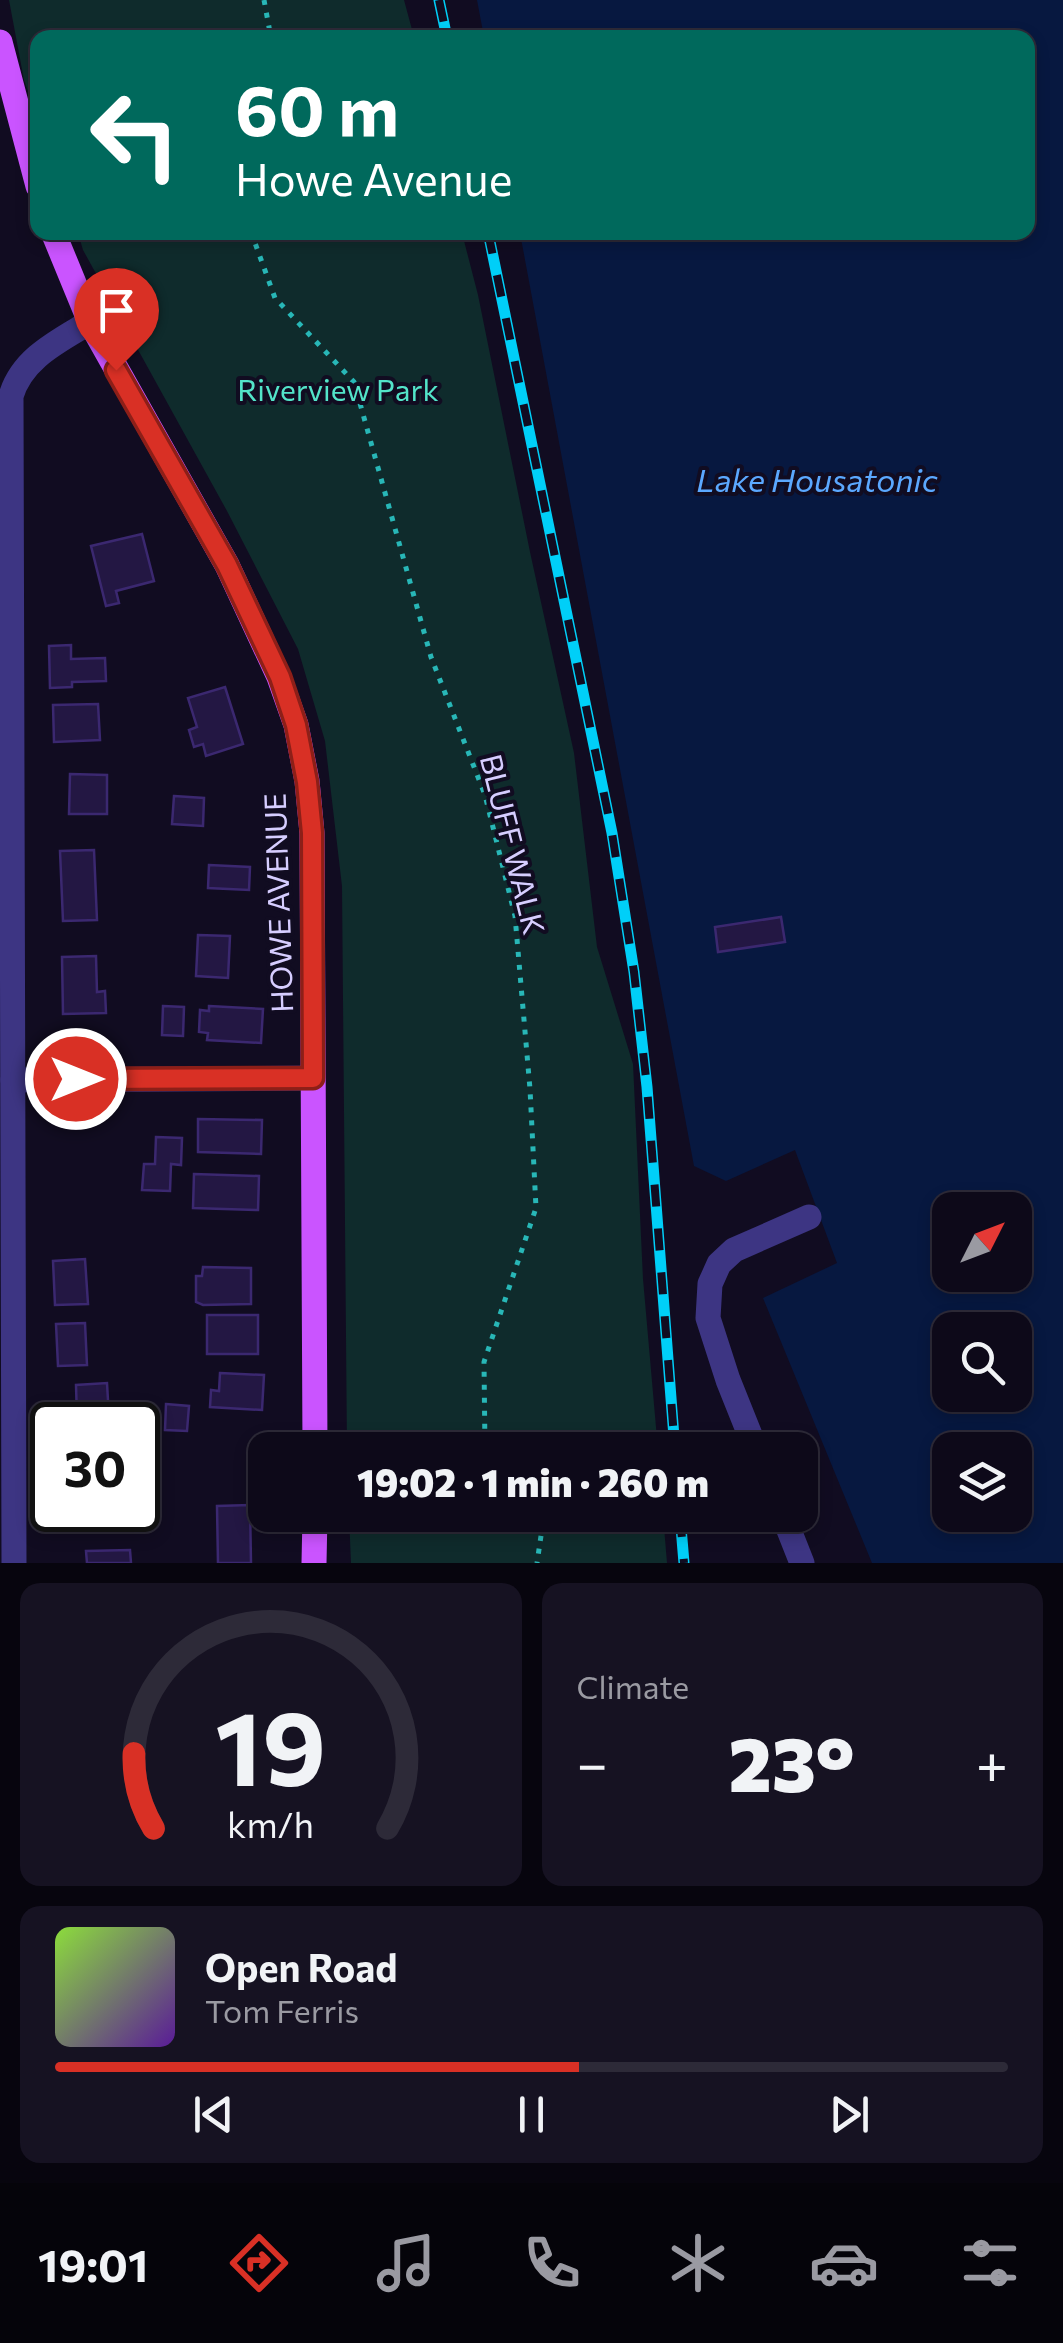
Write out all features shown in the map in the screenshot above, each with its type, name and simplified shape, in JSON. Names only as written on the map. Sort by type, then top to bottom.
[{"type":"main road","points":[[0,42],[6,91],[30,162]]},
{"type":"main road","name":"HOWE AVENUE","points":[[56,240],[90,322],[227,565],[280,677],[296,725],[312,833],[315,1432]]},
{"type":"main road","points":[[314,1563],[315,1532]]},
{"type":"street","points":[[14,1563],[7,1205],[12,1080],[12,396],[14,385],[28,364],[90,322]]},
{"type":"street","points":[[12,1080],[313,1078]]},
{"type":"street","points":[[749,1432],[708,1318],[710,1284],[719,1264],[734,1250],[808,1216]]},
{"type":"street","points":[[790,1532],[802,1563]]},
{"type":"path","points":[[264,0],[270,30]]},
{"type":"path","name":"BLUFF WALK","points":[[254,240],[274,298],[354,382],[431,657],[484,795],[516,916],[536,1208],[484,1362],[485,1432]]},
{"type":"path","points":[[537,1563],[542,1532]]},
{"type":"green space","points":[[9,0],[404,0],[412,30],[30,30],[30,97]]},
{"type":"green space","name":"Riverview Park","points":[[80,240],[464,240],[574,753],[597,947],[633,1064],[643,1279],[656,1432],[347,1432],[342,886],[325,741],[298,649]]},
{"type":"green space","points":[[350,1532],[664,1532],[667,1563],[351,1563]]},
{"type":"water","name":"Lake Housatonic","points":[[477,0],[1063,0],[1063,1563],[872,1563],[763,1298],[837,1263],[795,1150],[726,1181],[694,1166],[521,240],[1035,240],[1035,30],[483,30]]},
{"type":"building","points":[[142,534],[154,581],[116,591],[119,603],[106,606],[91,546]]},
{"type":"building","points":[[71,645],[71,659],[105,658],[106,681],[72,682],[72,687],[50,688],[49,646]]},
{"type":"building","points":[[225,687],[243,744],[206,756],[203,744],[194,747],[189,730],[197,727],[188,698]]},
{"type":"building","points":[[98,704],[100,740],[54,742],[53,705]]},
{"type":"building","points":[[70,774],[107,775],[107,814],[69,814]]},
{"type":"building","points":[[174,796],[204,798],[203,826],[172,824]]},
{"type":"building","points":[[94,850],[97,920],[63,921],[60,851]]},
{"type":"building","points":[[209,865],[250,867],[249,890],[208,888]]},
{"type":"building","points":[[781,917],[785,942],[718,952],[715,927]]},
{"type":"building","points":[[198,935],[230,936],[228,978],[196,976]]},
{"type":"building","points":[[96,956],[97,992],[105,991],[106,1013],[63,1014],[62,957]]},
{"type":"building","points":[[163,1006],[184,1007],[183,1036],[162,1035]]},
{"type":"building","points":[[209,1006],[263,1009],[261,1043],[207,1040],[208,1033],[199,1032],[200,1010],[209,1011]]},
{"type":"building","points":[[198,1119],[262,1120],[261,1154],[198,1152]]},
{"type":"building","points":[[156,1137],[182,1138],[181,1165],[171,1164],[170,1191],[142,1190],[144,1164],[155,1164]]},
{"type":"building","points":[[194,1174],[259,1176],[258,1210],[193,1208]]},
{"type":"building","points":[[85,1259],[88,1304],[55,1305],[53,1261]]},
{"type":"building","points":[[203,1267],[251,1268],[251,1304],[196,1302],[196,1276],[202,1276]]},
{"type":"building","points":[[207,1315],[258,1315],[258,1354],[207,1354]]},
{"type":"building","points":[[85,1323],[87,1365],[58,1366],[56,1324]]},
{"type":"building","points":[[220,1373],[264,1375],[262,1410],[210,1407],[211,1390],[219,1391]]},
{"type":"building","points":[[107,1383],[108,1402],[76,1402],[76,1385]]},
{"type":"building","points":[[166,1404],[189,1406],[187,1431],[165,1430]]},
{"type":"building","points":[[248,1505],[251,1563],[218,1563],[217,1506]]},
{"type":"building","points":[[130,1550],[131,1563],[87,1563],[86,1551]]},
{"type":"railway","points":[[439,0],[445,30]]},
{"type":"railway","points":[[490,240],[612,833],[634,972],[647,1087],[674,1432]]},
{"type":"railway","points":[[681,1532],[684,1563]]},
{"type":"route","points":[[76,1079],[313,1078],[312,833],[296,725],[280,677],[227,565],[116,370]]}]
